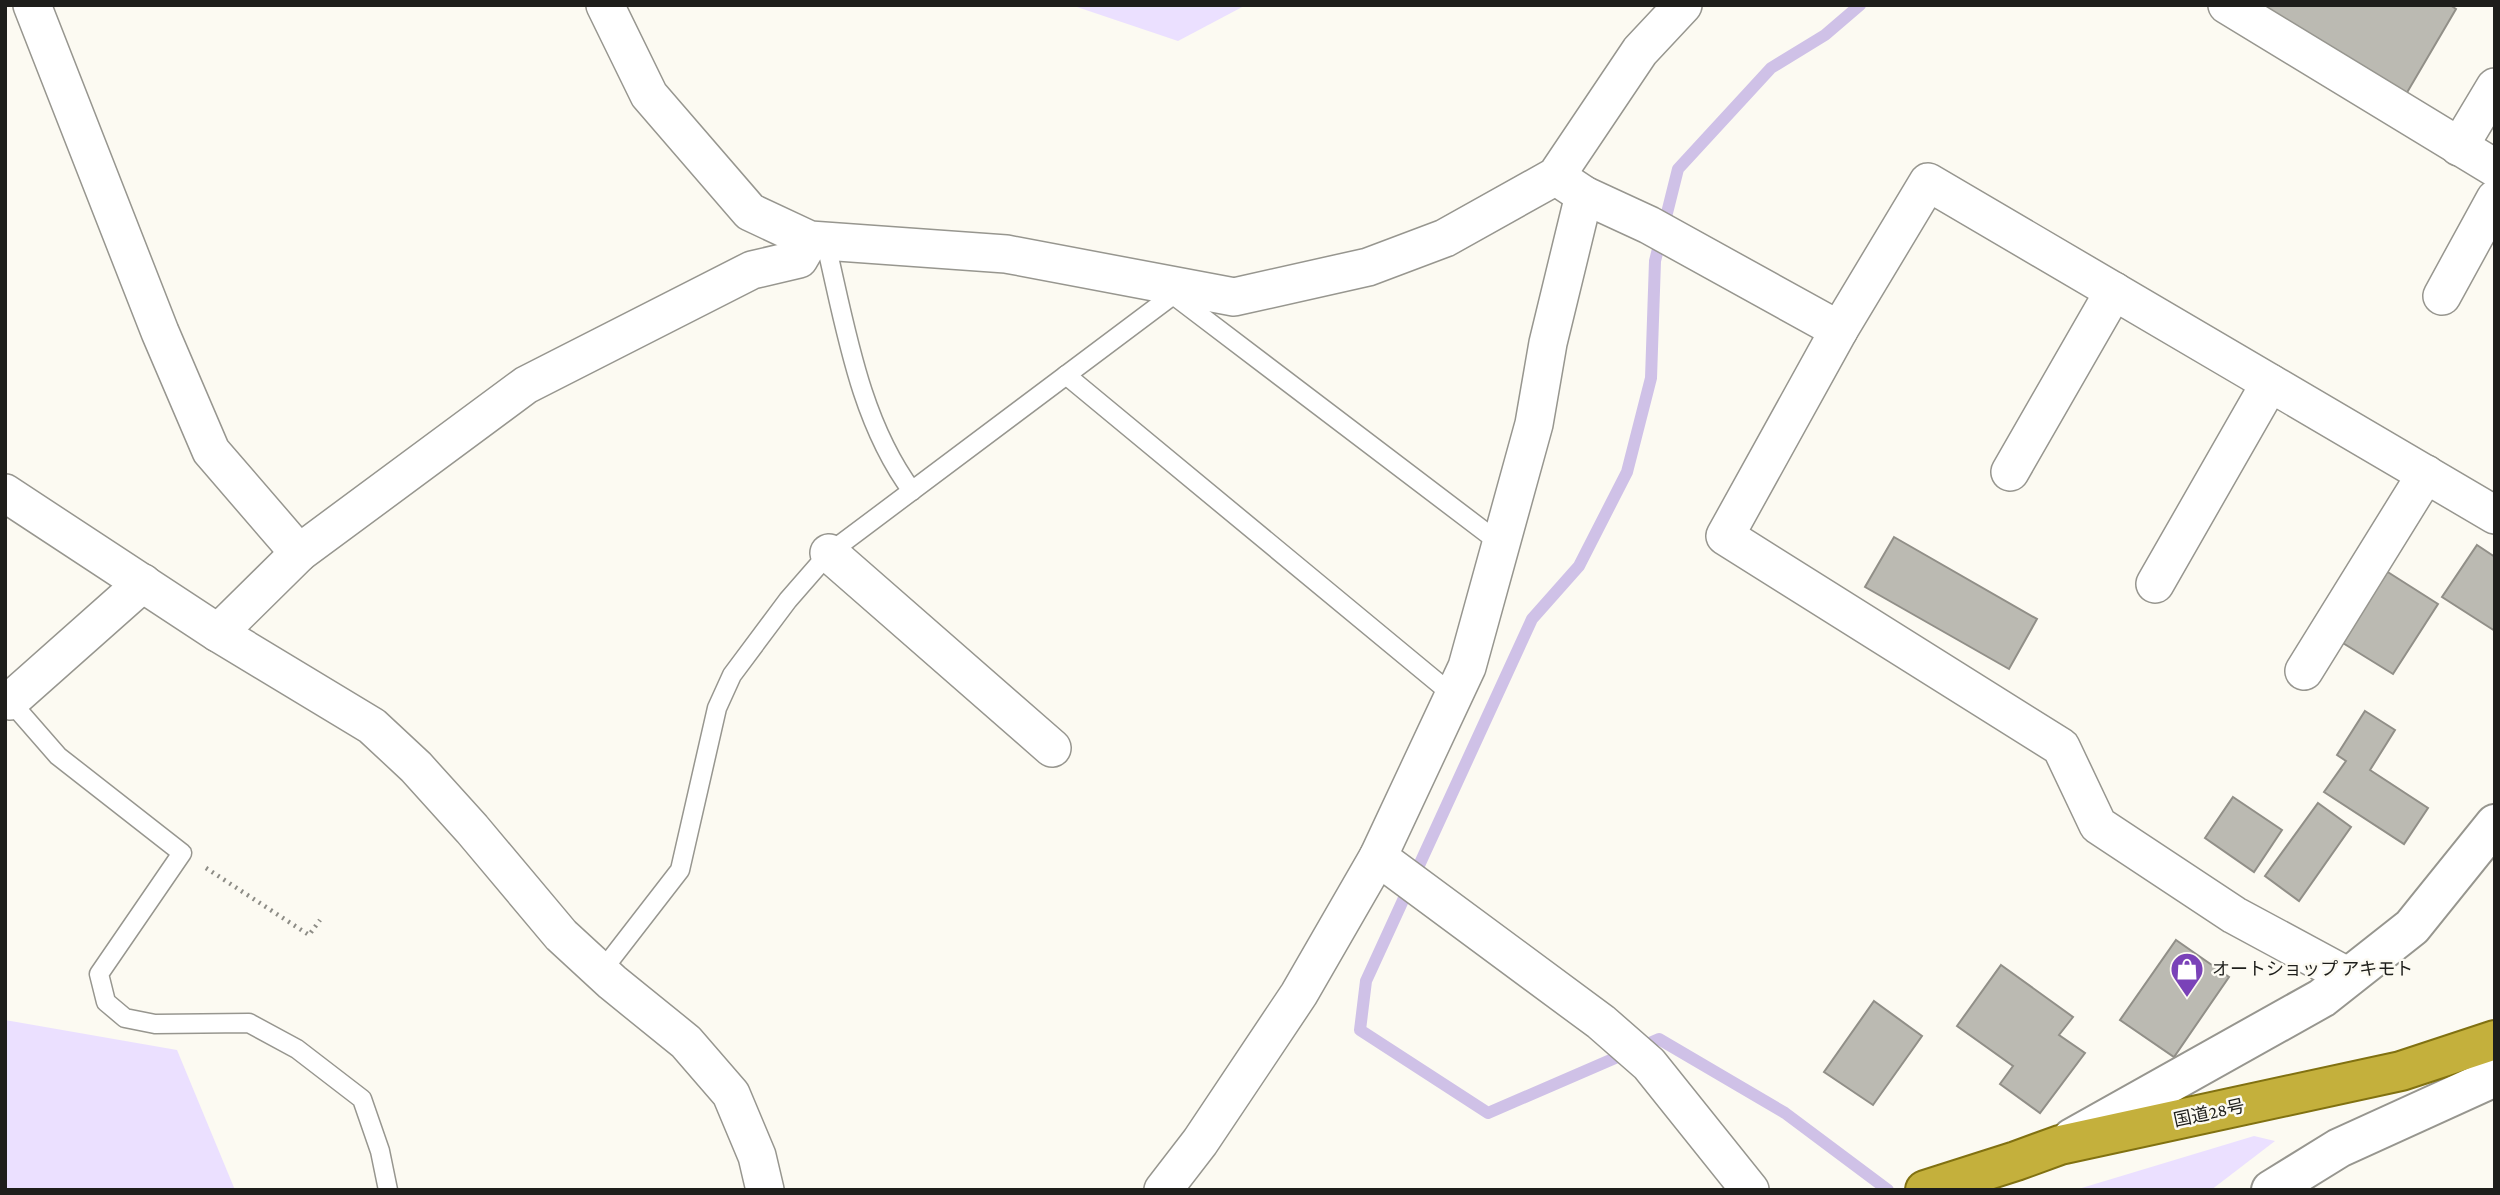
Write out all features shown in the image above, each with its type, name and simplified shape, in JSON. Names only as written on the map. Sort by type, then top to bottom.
[{"type":"highway","name":"国道28号","points":[[1942,1184],[2060,1145],[2401,1071],[2495,1040]]},
{"type":"street","points":[[32,5],[160,332],[211,451],[299,553]]},
{"type":"street","points":[[605,5],[649,95],[750,212],[817,240],[1006,254],[1166,289],[1234,297],[1368,267],[1570,186],[1649,225],[1839,330]]},
{"type":"street","points":[[1163,1190],[1200,1142],[1299,994],[1378,857],[1467,667],[1534,424],[1570,186],[1640,51],[1684,5]]},
{"type":"street","points":[[2227,5],[2495,168]]},
{"type":"street","points":[[2459,147],[2495,87]]},
{"type":"street","points":[[2349,977],[2234,915],[2098,825],[2061,747],[1725,536],[1839,330],[1928,182],[2495,515]]},
{"type":"street","points":[[2442,296],[2495,199]]},
{"type":"street","points":[[218,633],[299,553],[526,385],[752,270],[799,259],[817,240]]},
{"type":"street","points":[[2010,472],[2114,291]]},
{"type":"street","points":[[2155,584],[2270,383]]},
{"type":"street","points":[[2304,671],[2426,474]]},
{"type":"street","points":[[5,493],[218,633],[372,726],[416,766],[561,935],[686,1042],[731,1094],[757,1156],[765,1190]]},
{"type":"street","points":[[829,553],[1052,748]]},
{"type":"street","points":[[10,701],[143,583]]},
{"type":"street","points":[[2060,1145],[2322,999],[2412,927],[2495,824]]},
{"type":"street","points":[[1378,857],[1601,1022],[1649,1065],[1750,1190]]},
{"type":"street","points":[[2271,1190],[2339,1148],[2495,1077]]},
{"type":"lane","points":[[817,240],[868,407],[896,470],[912,491]]},
{"type":"lane","points":[[601,972],[680,870],[717,708],[732,675],[788,600],[829,553],[1066,375],[1166,289],[1501,544]]},
{"type":"lane","points":[[1066,375],[1454,696]]},
{"type":"lane","points":[[10,701],[58,756],[182,853],[99,974],[106,1002],[125,1018],[155,1024],[249,1023],[297,1049],[362,1099],[380,1152],[388,1190]]},
{"type":"path","points":[[182,853],[309,935],[320,920]]},
{"type":"shaded area","points":[[1071,5],[1246,5],[1178,41]]},
{"type":"shaded area","points":[[5,1020],[177,1050],[235,1190],[5,1190]]},
{"type":"shaded area","points":[[2254,1136],[2275,1141],[2211,1190],[2075,1190]]},
{"type":"building","points":[[2247,5],[2450,5],[2456,9],[2405,96]]},
{"type":"building","points":[[1894,537],[2037,619],[2009,669],[1865,587]]},
{"type":"building","points":[[2477,545],[2495,557],[2495,631],[2442,597]]},
{"type":"building","points":[[2383,569],[2438,604],[2393,674],[2338,640]]},
{"type":"building","points":[[2365,711],[2395,730],[2370,770],[2428,808],[2404,844],[2324,792],[2346,761],[2337,755]]},
{"type":"building","points":[[2233,797],[2282,830],[2254,872],[2205,838]]},
{"type":"building","points":[[2318,803],[2351,827],[2299,901],[2265,876]]},
{"type":"building","points":[[2176,940],[2229,977],[2174,1057],[2120,1020]]},
{"type":"building","points":[[2001,965],[2073,1017],[2059,1035],[2085,1053],[2040,1113],[2000,1084],[2013,1066],[1957,1026]]},
{"type":"building","points":[[1874,1001],[1922,1036],[1873,1105],[1824,1072]]},
{"type":"waterway","points":[[1860,5],[1825,35],[1771,68],[1678,169],[1655,261],[1651,378],[1627,472],[1579,566],[1532,619],[1366,981],[1360,1030],[1488,1113],[1659,1039],[1785,1113],[1888,1190]]},
{"type":"place","name":"オートショップ アキモト","points":[[2187,999]]}]
